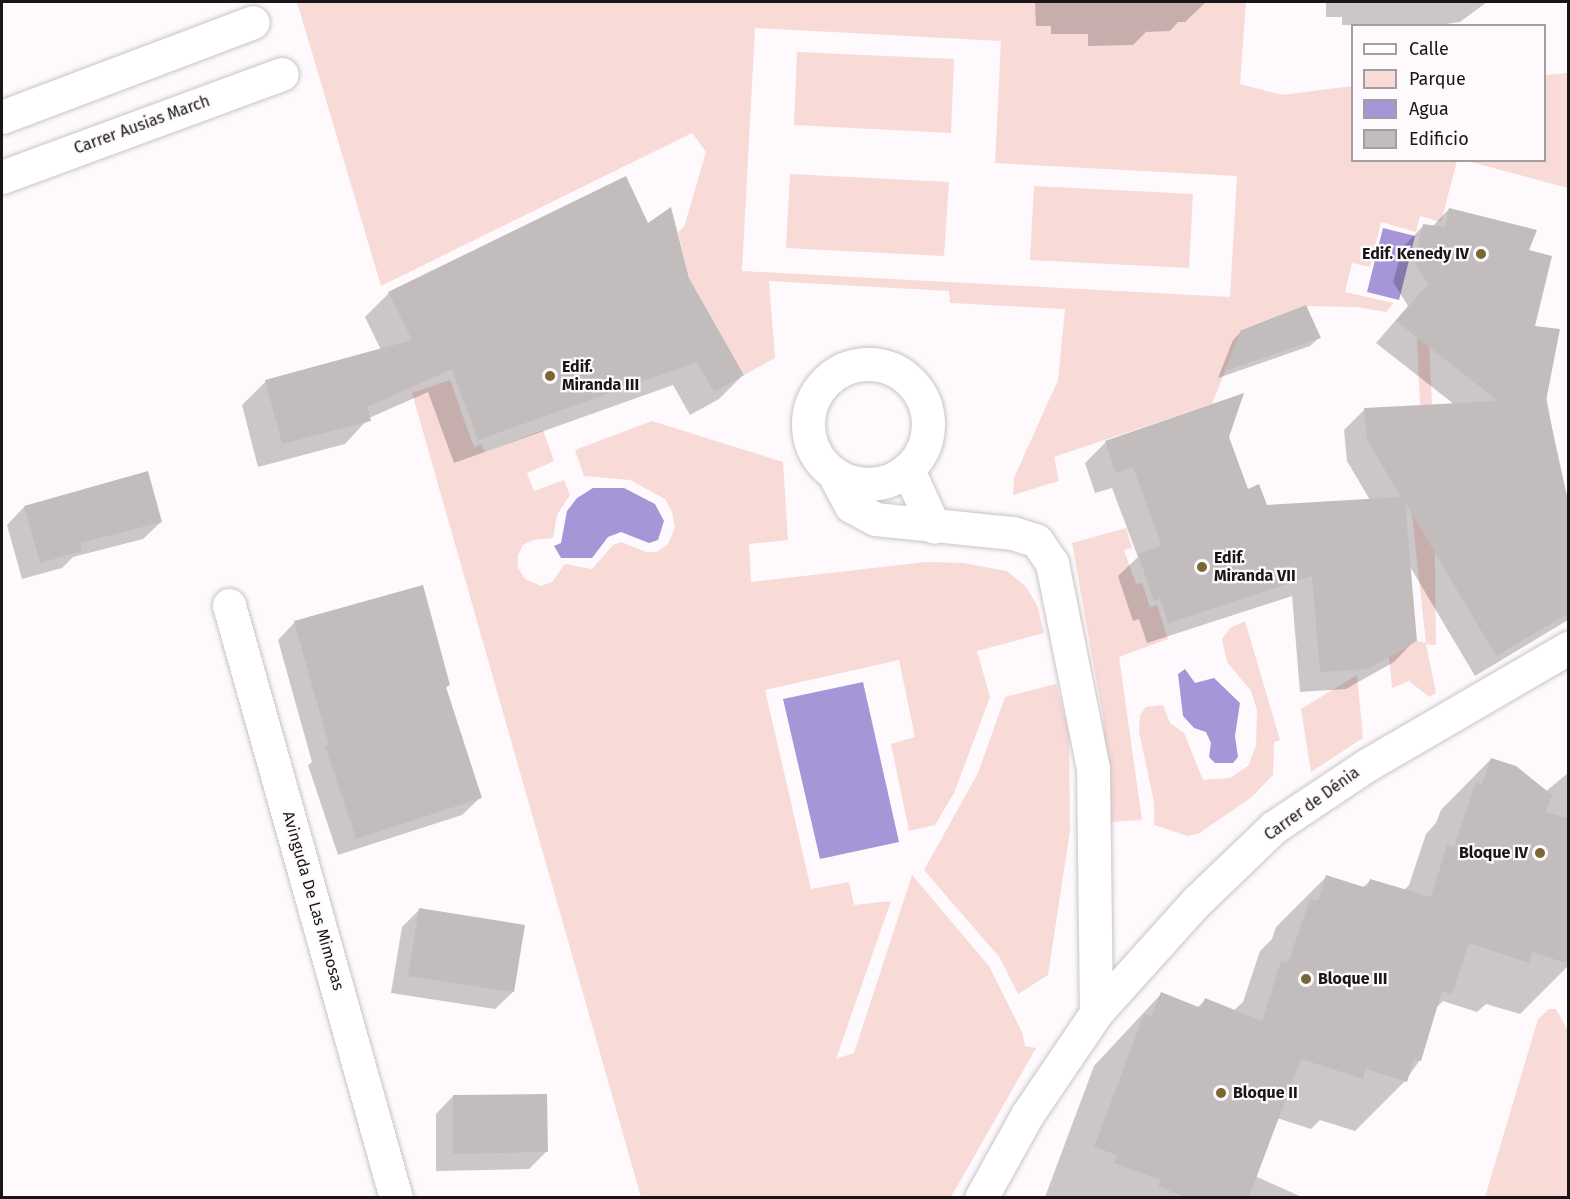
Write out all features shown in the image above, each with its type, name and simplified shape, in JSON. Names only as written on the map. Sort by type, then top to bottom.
[{"type":"street","points":[[2,117],[253,22]]},
{"type":"street","name":"Carrer Ausias March","points":[[2,177],[282,74]]},
{"type":"street","points":[[835,476],[873,486],[909,472],[929,439],[927,401],[902,371],[864,362],[828,376],[808,408],[810,447],[835,476],[850,507],[875,519],[934,527],[1013,533],[1037,541],[1052,563],[1094,769],[1096,1013]]},
{"type":"street","points":[[909,472],[934,527]]},
{"type":"street","name":"Avinguda De Las Mimosas","points":[[229,605],[396,1197]]},
{"type":"street","name":"Carrer de Dénia","points":[[981,1197],[1027,1115],[1096,1013],[1197,902],[1274,827],[1367,765],[1569,648]]},
{"type":"green space","points":[[297,2],[1246,2],[1240,84],[1282,95],[1351,86],[1351,162],[1457,162],[1441,222],[1420,216],[1416,232],[1381,222],[1370,267],[1352,263],[1345,292],[1394,303],[1386,312],[1356,307],[1303,306],[1242,329],[1212,404],[1054,457],[1059,481],[1013,495],[1014,478],[1058,380],[1065,309],[950,303],[949,291],[769,281],[775,358],[744,375],[689,278],[678,232],[684,227],[706,152],[692,133],[381,286]],"holes":[[[755,28],[1001,41],[995,163],[1237,176],[1230,297],[742,271]]]},
{"type":"green space","points":[[797,52],[954,59],[951,133],[794,125]]},
{"type":"green space","points":[[1568,73],[1568,188],[1471,162],[1546,162],[1546,75]]},
{"type":"green space","points":[[790,174],[949,182],[944,256],[786,248]]},
{"type":"green space","points":[[1034,186],[1193,194],[1189,268],[1030,260]]},
{"type":"green space","points":[[1417,339],[1429,339],[1433,429],[1436,645],[1426,644],[1436,693],[1429,697],[1409,681],[1392,688],[1389,657],[1417,641],[1426,643],[1405,450],[1421,427]]},
{"type":"green space","points":[[450,380],[474,447],[481,444],[485,452],[543,430],[554,461],[527,473],[534,491],[564,480],[570,495],[557,515],[553,538],[533,540],[523,545],[518,555],[518,568],[525,579],[541,586],[552,582],[565,564],[592,569],[613,545],[621,542],[646,552],[657,552],[668,544],[675,528],[672,512],[665,499],[630,480],[584,476],[575,450],[652,421],[783,462],[788,540],[749,544],[751,582],[926,562],[963,563],[1007,571],[1026,587],[1037,605],[1044,633],[977,651],[990,697],[954,793],[935,825],[909,831],[891,744],[915,737],[899,660],[765,690],[811,889],[849,882],[854,905],[891,901],[836,1059],[854,1053],[912,875],[989,966],[1022,1032],[1025,1046],[1036,1048],[951,1197],[641,1197],[412,393]]},
{"type":"green space","points":[[1126,528],[1132,548],[1124,550],[1136,584],[1142,583],[1150,607],[1157,605],[1168,639],[1119,657],[1142,820],[1110,822],[1103,718],[1072,543]]},
{"type":"green space","points":[[1245,621],[1280,740],[1274,742],[1273,775],[1252,797],[1198,834],[1188,836],[1154,825],[1154,802],[1139,732],[1140,715],[1146,707],[1163,705],[1170,723],[1184,733],[1203,780],[1230,778],[1248,766],[1256,746],[1257,710],[1251,691],[1227,662],[1222,639],[1230,628]]},
{"type":"green space","points":[[1357,675],[1363,738],[1311,772],[1301,709]]},
{"type":"green space","points":[[1056,684],[1069,733],[1070,831],[1048,975],[1018,994],[1000,958],[924,870],[978,773],[1005,697]]},
{"type":"green space","points":[[1549,1009],[1556,1009],[1568,1031],[1568,1197],[1485,1197],[1538,1019]]},
{"type":"water","points":[[1383,228],[1415,236],[1399,300],[1367,292]]},
{"type":"water","points":[[593,488],[624,488],[655,504],[664,521],[658,540],[649,543],[621,532],[608,537],[592,558],[561,558],[554,546],[561,543],[567,511],[577,498]]},
{"type":"water","points":[[1185,669],[1195,683],[1214,678],[1240,703],[1235,736],[1238,757],[1233,763],[1215,763],[1209,757],[1211,743],[1206,732],[1194,728],[1183,716],[1178,674]]},
{"type":"water","points":[[863,682],[899,842],[820,859],[783,699]]},
{"type":"building","points":[[626,176],[648,223],[671,207],[689,278],[744,375],[714,392],[697,362],[478,440],[452,369],[367,407],[371,421],[282,444],[265,380],[412,340],[388,292]]},
{"type":"building","points":[[1449,208],[1537,230],[1529,250],[1552,256],[1535,326],[1560,329],[1546,401],[1569,505],[1569,613],[1496,656],[1405,502],[1417,641],[1368,669],[1320,672],[1312,576],[1168,623],[1160,599],[1154,601],[1138,554],[1160,546],[1160,541],[1133,467],[1116,473],[1105,441],[1244,393],[1229,437],[1248,489],[1259,484],[1267,505],[1401,497],[1367,440],[1364,408],[1498,401],[1396,321],[1428,284],[1414,261],[1423,224],[1445,227]]},
{"type":"building","points":[[1306,305],[1321,338],[1225,371],[1241,330]]},
{"type":"building","points":[[148,471],[162,522],[80,543],[82,551],[40,563],[24,506]]},
{"type":"building","points":[[423,585],[450,685],[446,687],[482,798],[356,839],[325,746],[329,745],[294,621]]},
{"type":"building","points":[[1491,758],[1516,766],[1552,795],[1546,812],[1569,819],[1569,964],[1532,952],[1529,963],[1469,943],[1452,994],[1442,991],[1421,1061],[1414,1059],[1407,1082],[1366,1069],[1363,1079],[1301,1059],[1249,1197],[1185,1197],[1158,1186],[1161,1180],[1114,1163],[1117,1155],[1094,1147],[1144,1014],[1151,1017],[1161,992],[1201,1008],[1205,998],[1262,1021],[1281,961],[1288,963],[1310,899],[1318,901],[1326,875],[1367,888],[1370,879],[1431,897],[1447,845],[1454,847],[1476,782],[1482,784]]},
{"type":"building","points":[[419,908],[525,925],[514,992],[408,976]]},
{"type":"building","points":[[547,1094],[548,1152],[453,1154],[453,1095]]},
{"type":"place","name":"Edif. Kenedy IV","points":[[1481,254]]},
{"type":"place","name":"Edif. Miranda III","points":[[550,376]]},
{"type":"place","name":"Edif. Miranda VII","points":[[1202,567]]},
{"type":"place","name":"Bloque IV","points":[[1540,853]]},
{"type":"place","name":"Bloque III","points":[[1306,979]]},
{"type":"place","name":"Bloque II","points":[[1221,1093]]}]
